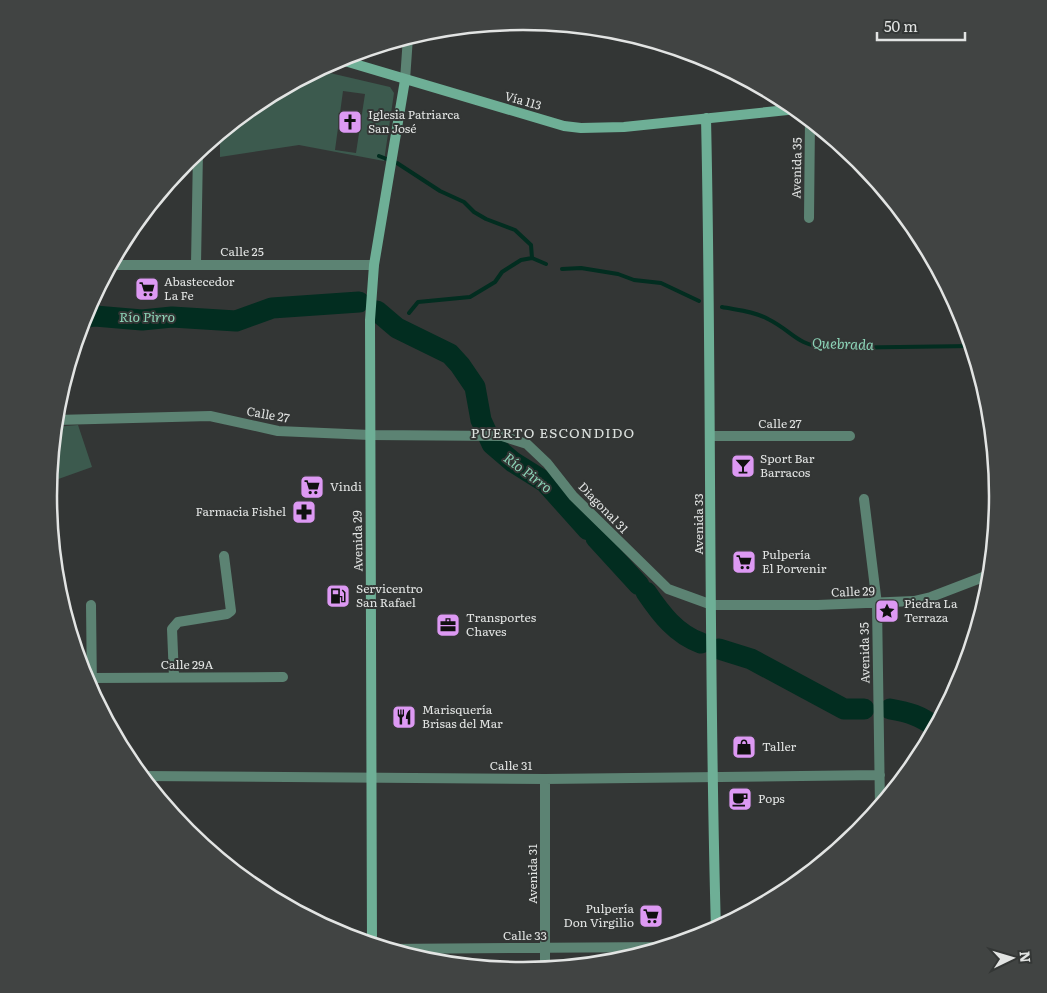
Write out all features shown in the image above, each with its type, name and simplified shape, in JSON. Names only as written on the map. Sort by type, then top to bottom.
[{"type":"main road","name":"Vía 113","points":[[352,63],[564,126],[581,128],[624,127],[785,110]]},
{"type":"main road","name":"Avenida 29","points":[[372,937],[370,320],[374,265],[404,80]]},
{"type":"main road","name":"Avenida 33","points":[[706,118],[711,436],[712,778],[716,921]]},
{"type":"street","points":[[404,80],[407,45]]},
{"type":"street","name":"Avenida 35","points":[[809,218],[810,128]]},
{"type":"street","points":[[196,264],[198,163]]},
{"type":"street","name":"Calle 25","points":[[118,266],[196,264],[374,265]]},
{"type":"street","name":"Calle 27","points":[[64,420],[210,416],[278,431],[370,435],[476,436]]},
{"type":"street","name":"Diagonal 31","points":[[476,436],[502,436],[527,444],[547,463],[573,496],[668,589],[712,605]]},
{"type":"street","name":"Calle 27","points":[[711,436],[850,436]]},
{"type":"street","name":"Avenida 35","points":[[864,499],[877,604],[880,797]]},
{"type":"street","points":[[174,677],[172,628],[175,624],[227,614],[230,611],[224,556]]},
{"type":"street","name":"Calle 29","points":[[712,605],[877,604],[932,597],[983,577]]},
{"type":"street","points":[[91,604],[92,672]]},
{"type":"street","name":"Calle 29A","points":[[94,678],[283,677]]},
{"type":"street","name":"Calle 31","points":[[150,776],[545,779],[880,775]]},
{"type":"street","name":"Avenida 31","points":[[545,779],[545,962]]},
{"type":"street","name":"Calle 33","points":[[408,948],[642,947]]},
{"type":"green space","points":[[329,73],[390,87],[394,93],[384,161],[299,145],[220,157],[220,143],[240,126],[290,92]],"holes":[[[343,91],[365,94],[356,153],[335,150]]]},
{"type":"green space","points":[[78,425],[92,467],[58,479],[58,466],[63,426]]},
{"type":"waterway","points":[[379,156],[397,163],[440,191],[464,202],[474,212],[486,219],[515,230],[531,245],[532,258]]},
{"type":"waterway","name":"Quebrada","points":[[409,313],[418,302],[470,297],[495,282],[502,272],[521,260],[532,258],[546,264]]},
{"type":"waterway","name":"Quebrada","points":[[562,269],[581,268],[618,274],[634,280],[661,283],[699,301]]},
{"type":"waterway","name":"Río Pirro","points":[[94,316],[142,320],[172,317],[236,321],[272,308],[359,302]]},
{"type":"waterway","name":"Quebrada","points":[[722,307],[763,316],[808,344],[827,348],[965,346]]},
{"type":"waterway","name":"Río Pirro","points":[[377,311],[397,328],[450,354],[475,387],[481,420],[492,444],[513,462],[545,482],[588,530]]},
{"type":"waterway","name":"Quebrada","points":[[390,323],[397,321]]},
{"type":"waterway","name":"Río Pirro","points":[[596,538],[639,585]]},
{"type":"waterway","name":"Río Pirro","points":[[646,592],[663,615],[677,629],[701,643]]},
{"type":"waterway","name":"Río Pirro","points":[[719,649],[751,659],[844,709],[864,709]]},
{"type":"waterway","name":"Río Pirro","points":[[890,709],[914,715],[931,724]]},
{"type":"place","name":"Iglesia Patriarca San José","points":[[350,122]]},
{"type":"place","name":"Abastecedor La Fe","points":[[147,289]]},
{"type":"place","name":"Sport Bar Barracos","points":[[743,466]]},
{"type":"place","name":"Vindi","points":[[312,487]]},
{"type":"place","name":"Farmacia Fishel","points":[[304,512]]},
{"type":"place","name":"Pulpería El Porvenir","points":[[744,562]]},
{"type":"place","name":"Servicentro San Rafael","points":[[338,596]]},
{"type":"place","name":"Piedra La Terraza","points":[[887,611]]},
{"type":"place","name":"Transportes Chaves","points":[[448,625]]},
{"type":"place","name":"Marisquería Brisas del Mar","points":[[404,717]]},
{"type":"place","name":"Taller","points":[[744,747]]},
{"type":"place","name":"Pops","points":[[740,799]]},
{"type":"place","name":"Pulpería Don Virgilio","points":[[651,916]]},
{"type":"district","name":"PUERTO ESCONDIDO","points":[[553,433]]}]
